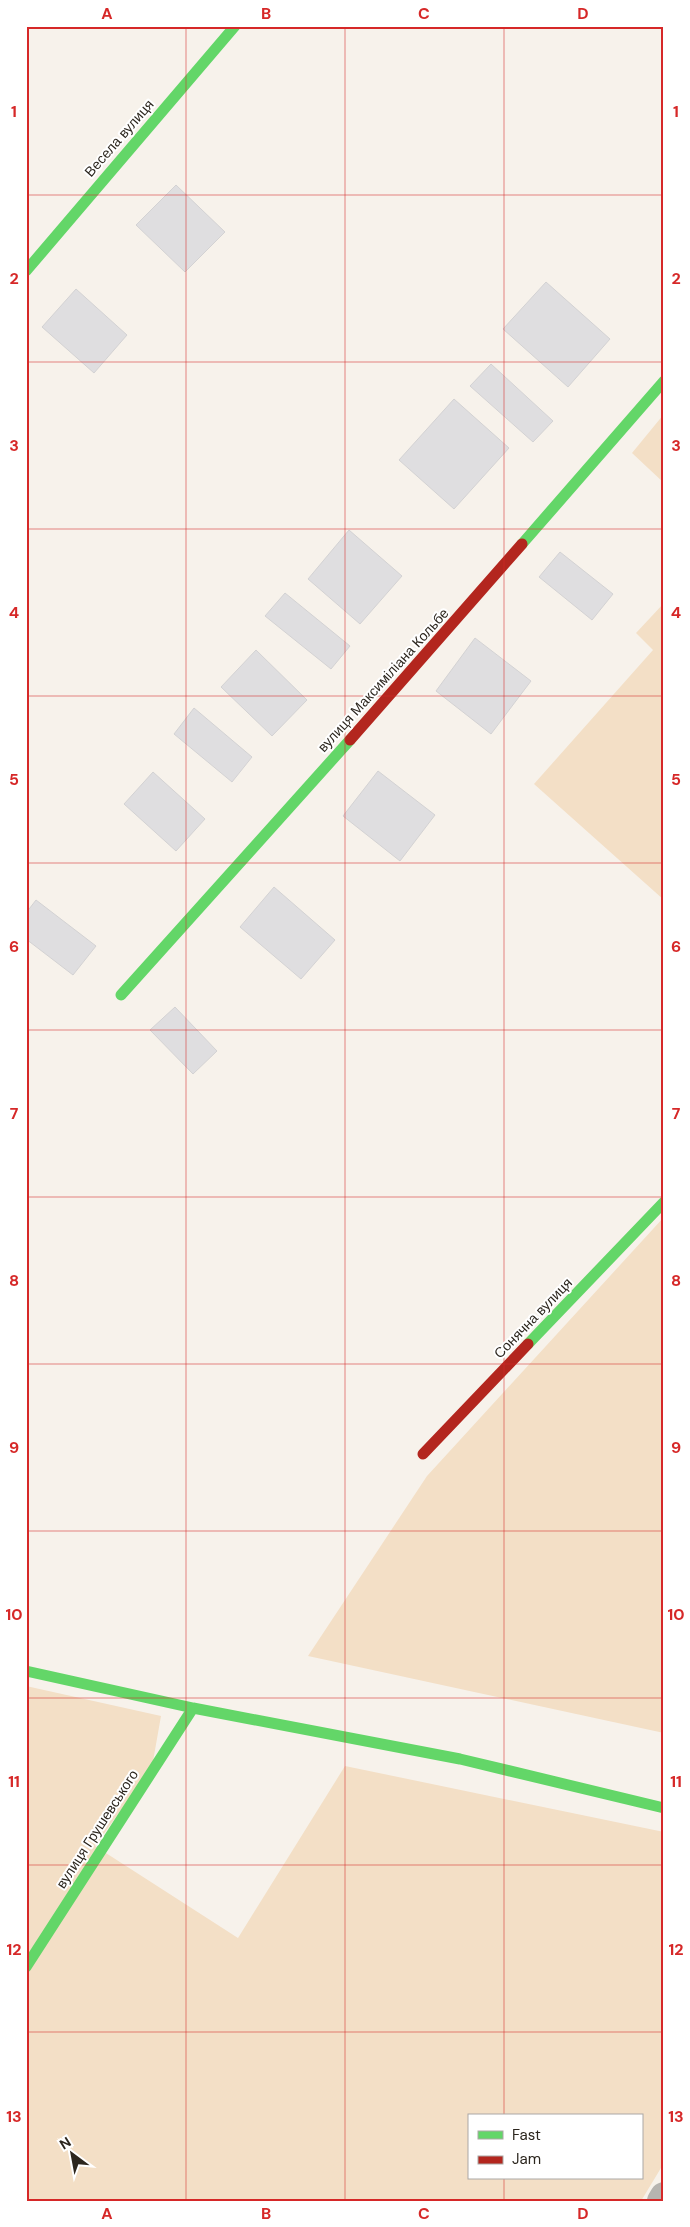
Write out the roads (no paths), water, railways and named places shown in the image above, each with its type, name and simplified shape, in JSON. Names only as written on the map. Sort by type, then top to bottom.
[{"type":"street","name":"Весела вулиця","points":[[26,270],[235,26]]},
{"type":"street","name":"вулиця Максиміліана Кольбе","points":[[122,995],[428,653],[664,381]]},
{"type":"street","name":"Сонячна вулиця","points":[[423,1454],[664,1202]]},
{"type":"street","points":[[26,1671],[193,1708],[460,1759],[664,1808]]},
{"type":"street","name":"вулиця Грушевського","points":[[26,1967],[193,1708]]},
{"type":"street","points":[[661,2201],[664,2196]]}]
